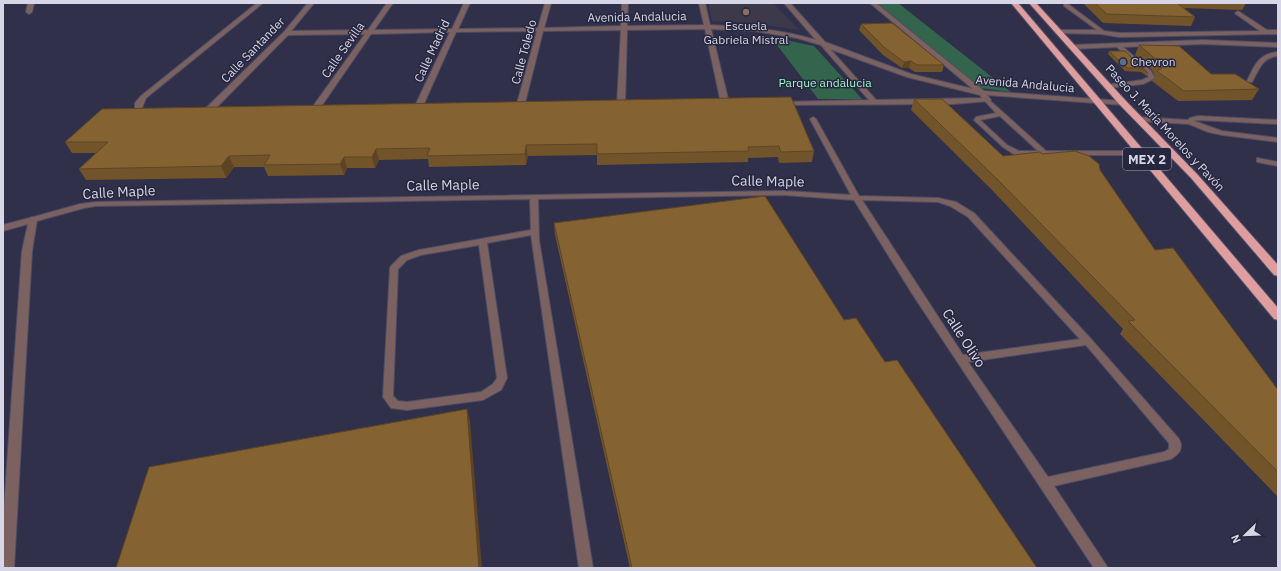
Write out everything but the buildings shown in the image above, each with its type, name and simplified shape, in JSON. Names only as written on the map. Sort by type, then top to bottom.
[{"type":"highway","name":"MEX 2","points":[[1014,3],[1099,101],[1278,316]]},
{"type":"highway","name":"Paseo J. María Morelos y Pavón","points":[[1032,3],[1123,103],[1194,176],[1278,272]]},
{"type":"street","points":[[29,12],[31,3]]},
{"type":"street","points":[[157,112],[142,112],[138,108],[138,103],[152,89],[260,3]]},
{"type":"street","name":"Calle Santander","points":[[209,111],[286,33],[311,3]]},
{"type":"street","name":"Calle Sevilla","points":[[315,109],[390,3]]},
{"type":"street","name":"Calle Madrid","points":[[410,108],[422,108],[467,3]]},
{"type":"street","name":"Calle Toledo","points":[[520,107],[548,3]]},
{"type":"street","points":[[621,104],[625,3]]},
{"type":"street","points":[[702,3],[706,27],[728,103],[717,103]]},
{"type":"street","points":[[787,3],[875,102]]},
{"type":"street","points":[[873,3],[984,97]]},
{"type":"street","name":"Avenida Andalucia","points":[[286,33],[455,29],[706,27],[762,30],[798,36],[824,44],[889,70],[984,97],[1123,103]]},
{"type":"street","points":[[769,103],[953,102],[984,97]]},
{"type":"street","points":[[1260,160],[1278,164]]},
{"type":"street","points":[[3,228],[33,220],[27,251],[7,568]]},
{"type":"lane","points":[[1066,5],[1110,38]]},
{"type":"lane","points":[[1238,13],[1266,32]]},
{"type":"lane","points":[[1060,35],[1103,32],[1119,35],[1278,32]]},
{"type":"lane","points":[[1060,35],[1110,38],[1119,35]]},
{"type":"lane","points":[[1072,47],[1203,42],[1278,44]]},
{"type":"lane","points":[[1269,44],[1278,50]]},
{"type":"lane","points":[[1108,86],[1143,82],[1152,78],[1150,72],[1119,46]]},
{"type":"lane","points":[[1250,81],[1263,57],[1270,54],[1278,54]]},
{"type":"lane","points":[[984,97],[1000,114],[1044,153]]},
{"type":"lane","points":[[1000,114],[984,116],[978,118],[977,120],[1010,150],[1018,153],[1141,152]]},
{"type":"lane","points":[[1190,122],[1192,119],[1198,118],[1278,122]]},
{"type":"lane","name":"Calle Olivo","points":[[813,119],[856,198],[961,359],[1046,483],[1101,568]]},
{"type":"lane","points":[[1140,119],[1190,122],[1201,128],[1212,131],[1278,140]]},
{"type":"lane","name":"Calle Maple","points":[[33,220],[83,206],[96,204],[784,193],[856,198],[938,200],[953,204],[971,215],[1088,341],[1174,442],[1176,451],[1167,456],[1046,483]]},
{"type":"lane","points":[[534,196],[535,232],[586,568]]},
{"type":"lane","points":[[483,242],[502,378],[497,387],[482,396],[407,406],[395,405],[388,397],[394,268],[404,258],[419,253],[535,232]]},
{"type":"lane","points":[[961,359],[1088,341]]},
{"type":"shaded area","name":"Escuela Gabriela Mistral","points":[[708,3],[773,3],[799,30],[751,23],[712,21]]},
{"type":"green space","points":[[877,3],[898,3],[1011,92],[980,88]]},
{"type":"green space","name":"Parque andalucia","points":[[771,37],[814,46],[862,99],[818,99]]},
{"type":"place","name":"Escuela Gabriela Mistral","points":[[746,12]]},
{"type":"place","name":"Chevron","points":[[1123,62]]}]
